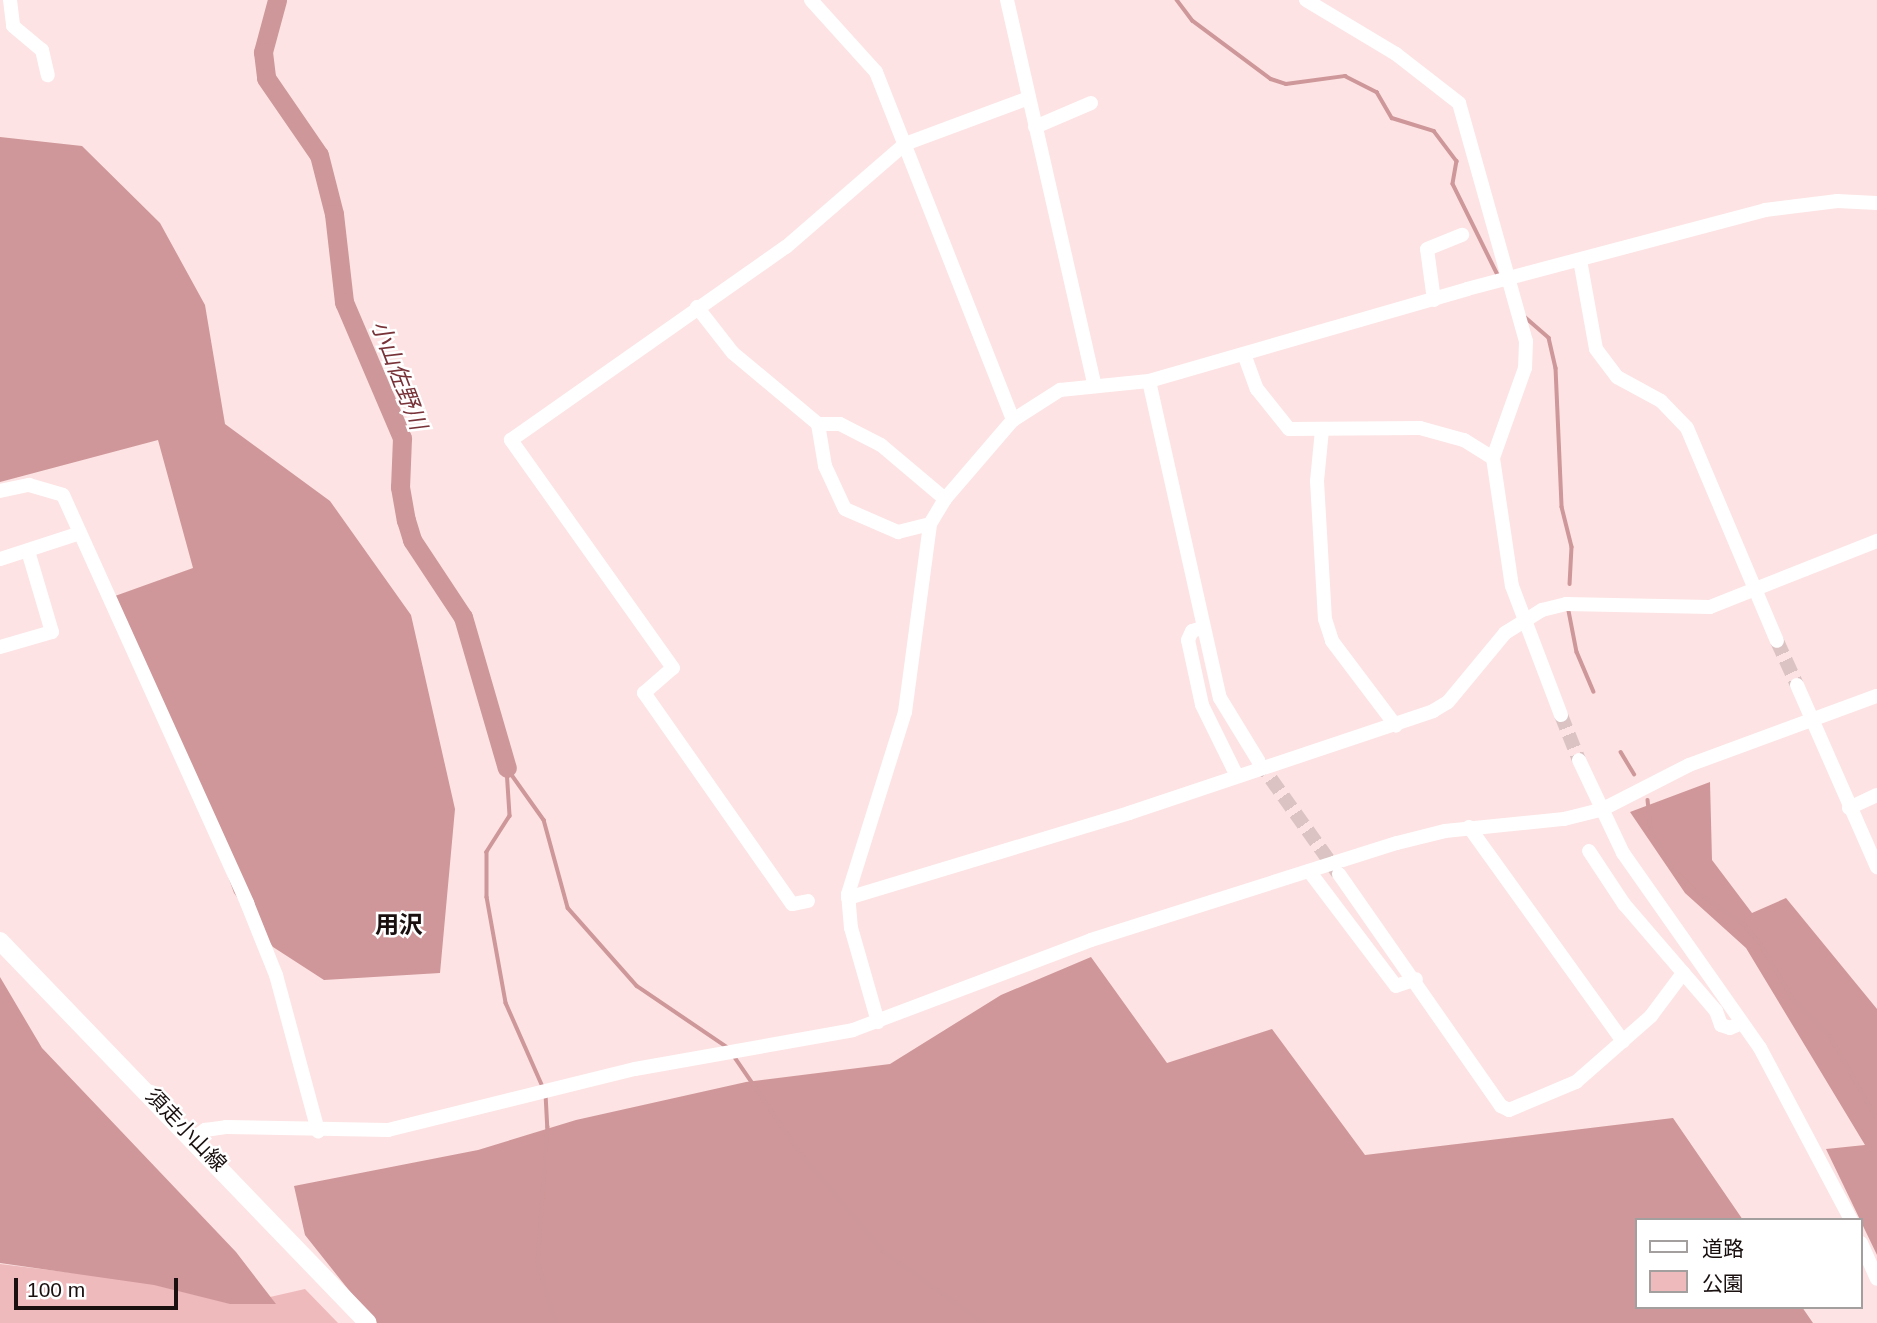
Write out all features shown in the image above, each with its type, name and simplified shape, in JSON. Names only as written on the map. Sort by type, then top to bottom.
[{"type":"main road","name":"須走小山線","points":[[0,941],[194,1138],[368,1323]]},
{"type":"street","points":[[10,0],[13,26],[42,50],[48,75]]},
{"type":"street","points":[[811,0],[876,72],[1013,420]]},
{"type":"street","points":[[1007,0],[1018,37],[1026,99],[1035,127],[1095,386]]},
{"type":"street","points":[[1306,0],[1396,54],[1459,103],[1512,279],[1522,324],[1525,368],[1493,458],[1511,586],[1561,715]]},
{"type":"street","points":[[808,901],[792,904],[644,692],[673,667],[511,440],[786,247],[905,144],[1026,99]]},
{"type":"street","points":[[1035,127],[1091,103]]},
{"type":"street","points":[[878,1022],[848,904],[850,878],[905,712],[930,524],[945,499],[1013,420],[1060,390],[1149,382],[1434,300],[1778,208],[1836,201],[1877,202]]},
{"type":"street","points":[[1434,300],[1427,249],[1462,236]]},
{"type":"street","points":[[1580,260],[1596,349],[1616,377],[1661,401],[1687,428],[1777,641]]},
{"type":"street","points":[[697,307],[733,353],[818,424],[840,424],[881,446],[945,499]]},
{"type":"street","points":[[1244,354],[1257,389],[1289,429],[1420,428],[1464,440],[1493,458]]},
{"type":"street","points":[[1149,382],[1202,628],[1224,709],[1259,762]]},
{"type":"street","points":[[818,424],[825,466],[845,509],[898,532],[930,524]]},
{"type":"street","points":[[1322,430],[1317,481],[1325,619],[1332,641],[1396,726]]},
{"type":"street","points":[[0,491],[29,485],[63,495],[261,939],[286,1010],[318,1131]]},
{"type":"street","points":[[0,559],[80,533]]},
{"type":"street","points":[[848,904],[1129,813],[1236,775],[1396,726],[1448,702],[1505,633],[1522,619],[1566,604],[1710,607],[1877,541]]},
{"type":"street","points":[[0,647],[52,632],[28,551]]},
{"type":"street","points":[[1202,628],[1192,631],[1188,640],[1202,705],[1236,775]]},
{"type":"street","points":[[1797,685],[1877,867]]},
{"type":"street","points":[[194,1138],[205,1130],[226,1127],[318,1131],[412,1125],[532,1093],[671,1061],[824,1037],[878,1022],[1091,940],[1422,836],[1469,827],[1564,819],[1601,810],[1689,765],[1877,696]]},
{"type":"street","points":[[1579,760],[1601,810],[1646,887],[1760,1048],[1850,1218]]},
{"type":"street","points":[[1849,808],[1877,796]]},
{"type":"street","points":[[1469,827],[1623,1041]]},
{"type":"street","points":[[1588,851],[1624,904],[1716,1011],[1721,1026],[1730,1028],[1742,1023]]},
{"type":"street","points":[[1309,872],[1396,986],[1416,979]]},
{"type":"street","points":[[1339,874],[1416,979],[1501,1106],[1509,1110],[1576,1082],[1651,1016],[1683,973]]},
{"type":"street","points":[[1863,1248],[1877,1279]]},
{"type":"green space","points":[[0,1264],[270,1297],[305,1289],[338,1323],[0,1323]]},
{"type":"shaded area","points":[[0,137],[82,146],[160,223],[205,305],[225,424],[330,501],[411,615],[455,809],[440,973],[324,980],[273,947],[234,893],[178,737],[115,596],[193,568],[158,440],[0,482]]},
{"type":"shaded area","points":[[1710,782],[1712,860],[1752,913],[1786,898],[1877,1009],[1877,1255],[1863,1226],[1863,1218],[1859,1218],[1826,1149],[1865,1145],[1746,948],[1685,893],[1630,812]]},
{"type":"shaded area","points":[[1091,957],[1167,1063],[1272,1029],[1365,1155],[1673,1118],[1742,1218],[1636,1218],[1636,1309],[1803,1309],[1813,1323],[375,1323],[305,1235],[294,1186],[478,1150],[576,1120],[746,1082],[890,1064],[1001,995]]},
{"type":"shaded area","points":[[0,977],[42,1048],[236,1252],[276,1304],[230,1304],[154,1285],[0,1263]]},
{"type":"waterway","name":"小山佐野川","points":[[277,0],[263,52],[266,78],[319,155],[334,214],[344,302],[402,438],[400,487],[412,540],[463,617],[507,768]]},
{"type":"waterway","points":[[1177,0],[1193,21],[1271,79],[1286,84],[1345,76],[1377,92],[1392,118],[1434,131],[1457,161],[1453,184],[1498,275]]},
{"type":"waterway","points":[[1524,316],[1549,338],[1556,368],[1562,507],[1572,547],[1570,584]]},
{"type":"waterway","points":[[1569,611],[1577,652],[1594,692]]},
{"type":"waterway","points":[[1621,752],[1634,774]]},
{"type":"waterway","points":[[507,768],[544,820],[568,908],[637,986],[727,1047]]},
{"type":"waterway","points":[[507,769],[510,816],[487,852],[487,897],[506,1003],[543,1087]]},
{"type":"waterway","points":[[1648,800],[1651,828],[1674,870],[1695,891],[1744,924],[1761,945],[1793,999],[1830,1036],[1877,1118]]},
{"type":"waterway","points":[[734,1056],[801,1154],[884,1252],[984,1323]]},
{"type":"waterway","points":[[546,1094],[548,1127],[538,1262],[556,1323]]},
{"type":"tunnel","points":[[1777,641],[1797,685]]},
{"type":"tunnel","points":[[1561,715],[1579,760]]},
{"type":"tunnel","points":[[1259,762],[1338,873]]},
{"type":"district","name":"用沢","points":[[399,925]]}]
